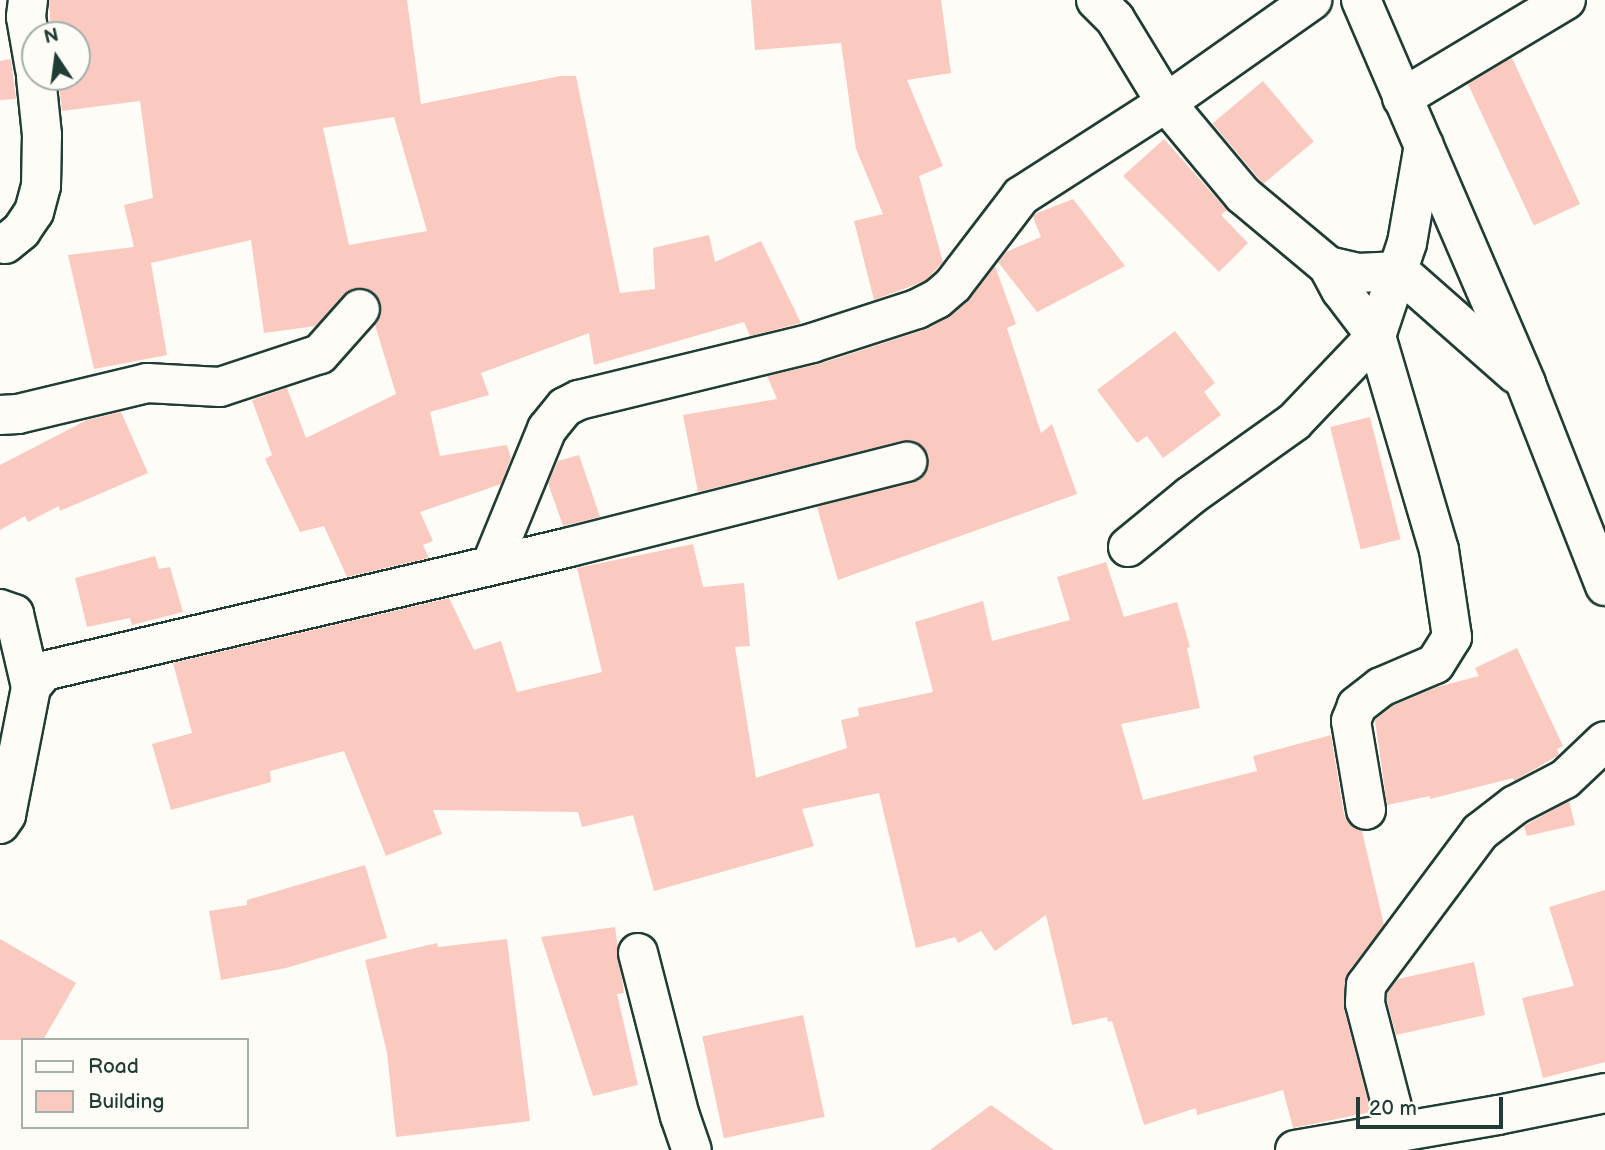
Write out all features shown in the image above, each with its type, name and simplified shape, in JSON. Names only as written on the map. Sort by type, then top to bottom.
[{"type":"street","points":[[27,21],[28,0]]},
{"type":"street","points":[[1096,0],[1115,19],[1167,103],[1243,195],[1328,266],[1341,290],[1376,336],[1439,550],[1452,637],[1435,664],[1381,687],[1357,706],[1351,721],[1366,810]]},
{"type":"street","points":[[492,563],[547,429],[565,407],[579,400],[812,343],[917,309],[953,285],[1021,196],[1167,103],[1312,0]]},
{"type":"street","points":[[1361,0],[1526,384],[1605,586]]},
{"type":"street","points":[[1402,98],[1566,0]]},
{"type":"street","points":[[5,244],[27,222],[41,186],[42,135],[37,91]]},
{"type":"street","points":[[1128,547],[1190,496],[1294,422],[1376,336],[1407,243],[1424,145]]},
{"type":"street","points":[[1328,266],[1357,273],[1399,271],[1526,384]]},
{"type":"street","points":[[0,415],[18,414],[147,383],[220,387],[320,354],[360,309]]},
{"type":"street","points":[[30,687],[44,671],[492,563],[570,547],[907,461]]},
{"type":"street","points":[[0,609],[14,614],[30,687],[6,815],[0,824]]},
{"type":"street","points":[[1398,1130],[1365,1003],[1366,985],[1480,832],[1515,805],[1565,779],[1605,740]]},
{"type":"street","points":[[638,953],[680,1116],[692,1150]]},
{"type":"street","points":[[1295,1150],[1398,1130],[1498,1115],[1605,1093]]},
{"type":"building","points":[[49,0],[407,0],[421,104],[560,76],[576,76],[620,293],[655,289],[653,248],[709,235],[715,262],[761,241],[801,323],[750,336],[744,322],[594,365],[589,333],[481,373],[489,395],[430,412],[440,456],[507,445],[511,458],[501,484],[420,512],[433,541],[423,545],[429,558],[347,577],[324,526],[300,532],[265,459],[272,455],[252,400],[287,388],[306,438],[396,394],[375,325],[381,314],[380,301],[374,292],[354,288],[344,294],[316,326],[264,333],[251,240],[151,263],[167,355],[94,369],[68,255],[134,247],[124,205],[153,198],[140,101],[62,111],[60,91],[91,91],[91,21],[50,21]],"holes":[[[394,117],[427,231],[349,245],[323,128]]]},
{"type":"building","points":[[751,0],[941,0],[951,73],[907,80],[943,166],[919,176],[943,262],[925,281],[874,300],[854,221],[883,214],[856,149],[841,43],[755,50]]},
{"type":"building","points":[[1512,58],[1580,204],[1534,225],[1466,80]]},
{"type":"building","points":[[11,59],[16,99],[0,100],[0,61]]},
{"type":"building","points":[[1263,81],[1314,142],[1263,184],[1212,123]]},
{"type":"building","points":[[1164,139],[1227,210],[1221,215],[1248,243],[1219,272],[1123,176]]},
{"type":"building","points":[[1073,199],[1125,266],[1037,312],[998,262],[1006,252],[1041,237],[1033,217],[1035,214]]},
{"type":"building","points":[[995,266],[1016,324],[1007,328],[1041,433],[1052,424],[1077,494],[838,580],[817,507],[922,478],[928,467],[928,456],[922,446],[912,441],[902,441],[698,492],[683,415],[777,399],[767,376],[819,364],[927,329],[947,318],[968,301]]},
{"type":"building","points":[[1175,331],[1215,383],[1204,392],[1221,415],[1163,458],[1147,436],[1137,443],[1097,390]]},
{"type":"building","points":[[121,412],[148,473],[60,511],[59,506],[28,522],[25,516],[0,530],[0,465],[87,420]]},
{"type":"building","points":[[1370,417],[1400,539],[1361,549],[1330,427]]},
{"type":"building","points":[[579,455],[600,517],[563,526],[548,483],[558,461]]},
{"type":"building","points":[[693,544],[703,587],[744,583],[750,646],[735,647],[756,778],[847,748],[841,720],[859,716],[858,708],[933,692],[915,622],[983,601],[992,641],[1070,620],[1057,577],[1106,562],[1124,617],[1177,602],[1190,647],[1187,648],[1200,708],[1121,724],[1143,800],[1257,771],[1253,756],[1331,735],[1344,814],[1350,824],[1362,831],[1384,925],[1348,972],[1344,984],[1344,1009],[1371,1112],[1293,1128],[1283,1090],[1197,1115],[1196,1108],[1144,1125],[1112,1021],[1108,1022],[1107,1017],[1072,1025],[1046,915],[995,951],[981,931],[958,943],[955,937],[916,948],[879,793],[802,809],[814,846],[654,891],[633,815],[582,827],[578,812],[433,810],[442,834],[386,856],[344,751],[270,771],[271,782],[171,810],[152,744],[192,733],[173,663],[449,598],[474,650],[501,641],[517,692],[602,672],[577,568]]},
{"type":"building","points":[[155,556],[159,569],[170,567],[183,612],[132,625],[130,618],[87,627],[75,578]]},
{"type":"building","points":[[1517,648],[1563,746],[1557,749],[1559,755],[1514,781],[1513,778],[1430,799],[1430,796],[1387,805],[1375,720],[1392,706],[1437,687],[1479,676],[1475,668]]},
{"type":"building","points":[[1569,801],[1575,825],[1527,836],[1524,826]]},
{"type":"building","points":[[365,865],[387,938],[286,968],[221,980],[209,911],[247,905],[247,900]]},
{"type":"building","points":[[1605,890],[1605,1062],[1543,1078],[1522,998],[1574,986],[1549,907]]},
{"type":"building","points":[[615,927],[624,993],[617,994],[638,1085],[593,1096],[541,937]]},
{"type":"building","points":[[0,939],[76,983],[44,1038],[0,1040]]},
{"type":"building","points":[[507,939],[530,1121],[396,1137],[387,1053],[365,960],[437,943],[438,947]]},
{"type":"building","points":[[1474,962],[1485,1015],[1396,1035],[1387,993],[1398,979]]},
{"type":"building","points":[[803,1015],[825,1117],[724,1138],[702,1036]]},
{"type":"building","points":[[991,1105],[1054,1150],[930,1150]]}]
